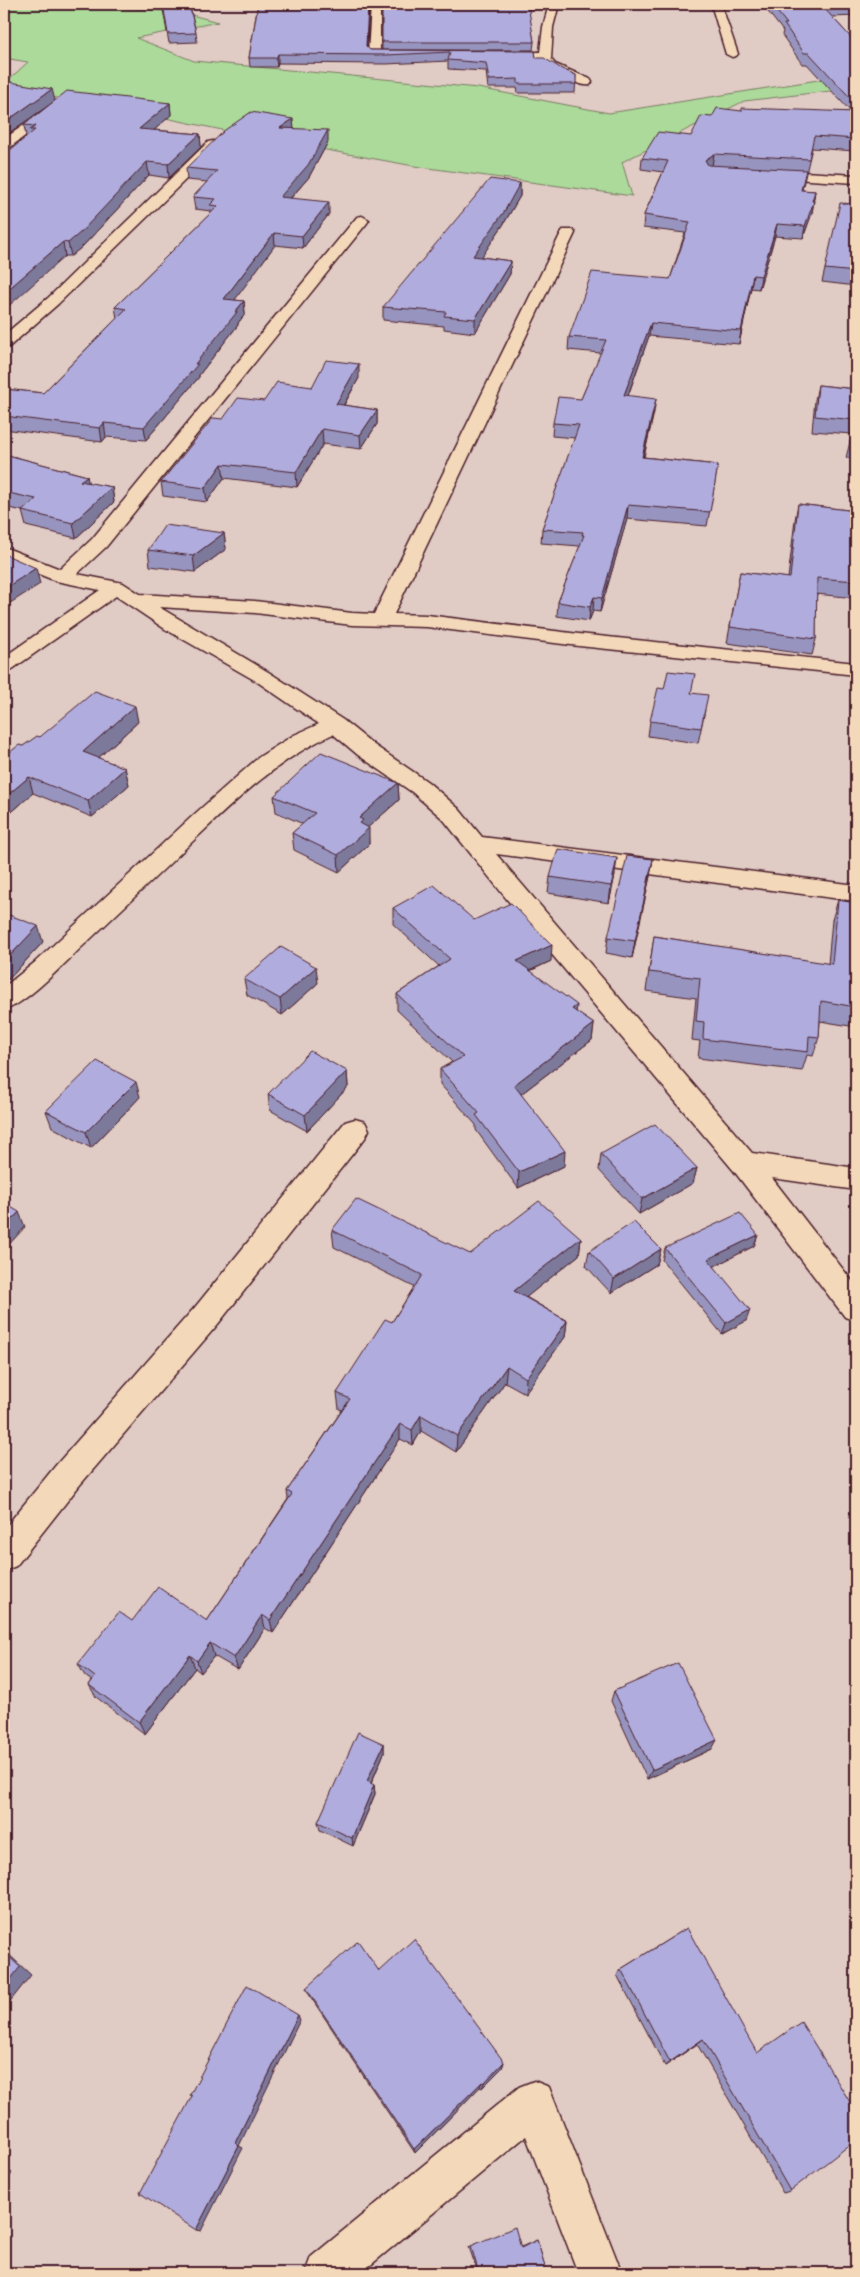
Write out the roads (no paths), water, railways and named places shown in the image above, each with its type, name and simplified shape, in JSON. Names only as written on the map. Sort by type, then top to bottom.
[{"type":"street","points":[[554,4],[554,10],[548,27],[546,64],[586,82]]},
{"type":"street","points":[[716,4],[732,54]]},
{"type":"street","points":[[375,6],[374,55],[422,55]]},
{"type":"street","points":[[489,55],[546,55]]},
{"type":"street","points":[[4,145],[61,103]]},
{"type":"street","points":[[4,344],[52,301],[222,136]]},
{"type":"street","points":[[758,174],[856,179]]},
{"type":"street","points":[[64,578],[100,543],[362,220]]},
{"type":"street","points":[[381,620],[568,233]]},
{"type":"street","points":[[4,553],[64,578],[116,587],[151,611],[263,678],[335,725],[366,750],[420,788],[451,814],[542,926],[744,1163],[856,1308]]},
{"type":"street","points":[[4,666],[116,587]]},
{"type":"street","points":[[137,600],[255,607],[352,619],[427,620],[589,642],[856,669]]},
{"type":"street","points":[[4,1001],[77,939],[206,816],[267,762],[302,740],[335,725]]},
{"type":"street","points":[[477,844],[856,893]]},
{"type":"street","points":[[4,1555],[68,1475],[207,1315],[356,1130]]},
{"type":"street","points":[[744,1163],[856,1179]]},
{"type":"street","points":[[327,2273],[534,2102],[600,2273]]}]
